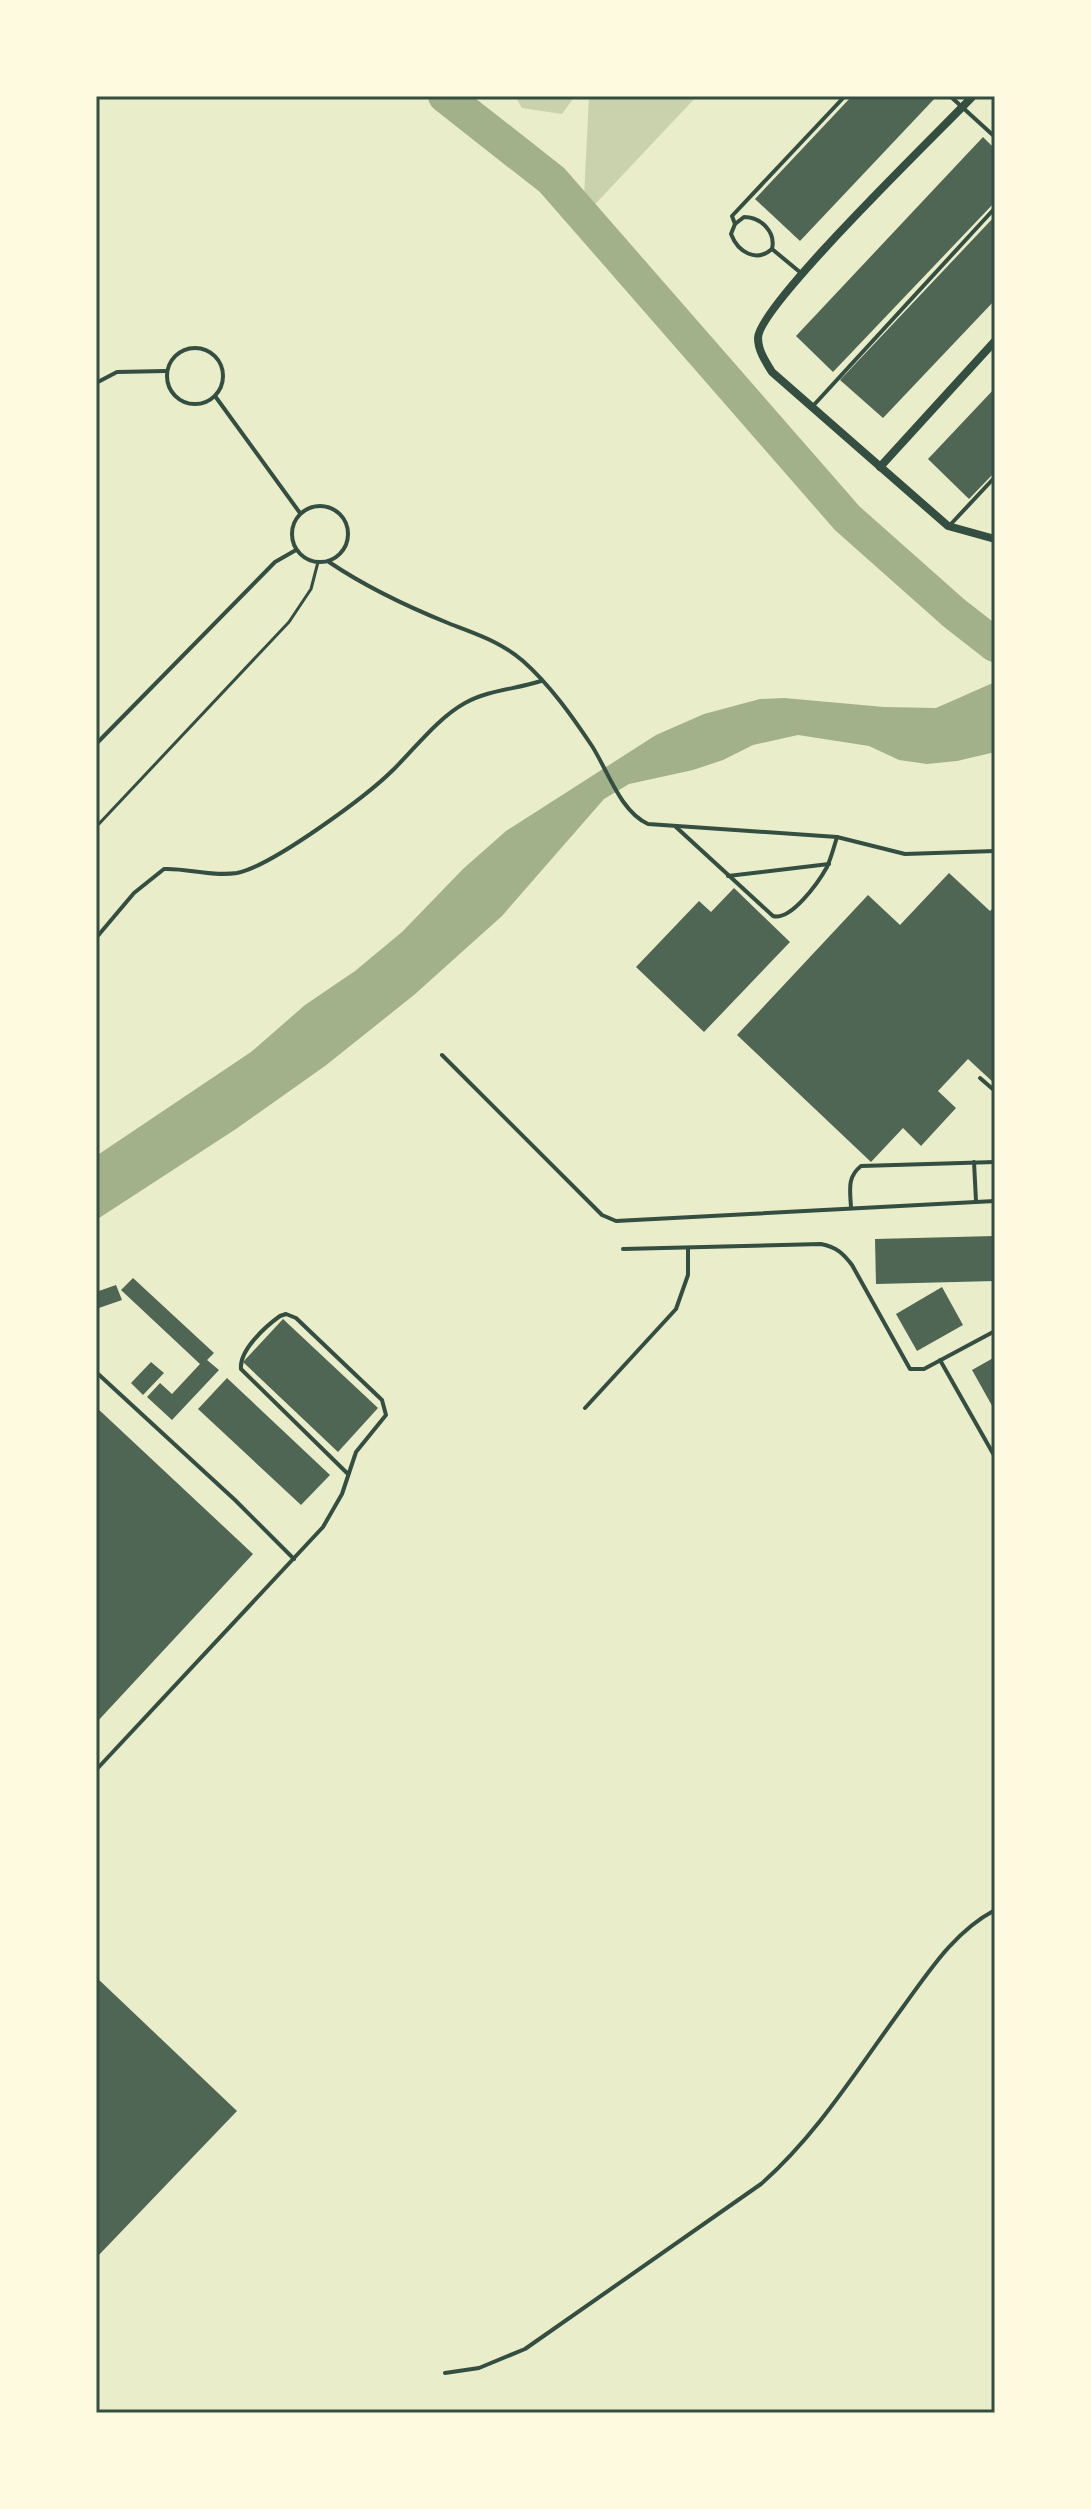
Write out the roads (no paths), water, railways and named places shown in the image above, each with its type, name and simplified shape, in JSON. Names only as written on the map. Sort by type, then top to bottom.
[{"type":"street","points":[[973,96],[801,274],[767,314],[757,337],[772,372],[948,526],[995,539]]},
{"type":"street","points":[[880,467],[995,341]]},
{"type":"lane","points":[[735,224],[744,217],[757,219],[771,234],[774,242],[772,249],[762,257],[741,249],[731,234],[735,224],[734,212],[845,96]]},
{"type":"lane","points":[[950,96],[995,137]]},
{"type":"lane","points":[[812,407],[995,208]]},
{"type":"lane","points":[[772,249],[801,274]]},
{"type":"lane","points":[[190,347],[213,353],[221,362],[224,374],[215,396],[194,404],[182,401],[173,394],[167,383],[166,371],[171,360],[190,347]]},
{"type":"lane","points":[[96,383],[117,372],[166,371]]},
{"type":"lane","points":[[215,396],[300,513]]},
{"type":"lane","points":[[948,526],[995,477]]},
{"type":"lane","points":[[329,562],[345,547],[348,537],[344,518],[328,506],[308,508],[300,513],[291,531],[296,550],[303,557],[329,562],[355,580],[403,603],[489,637],[522,660],[542,681],[592,747],[624,802],[639,820],[648,824],[837,837],[905,854],[995,851]]},
{"type":"lane","points":[[98,742],[275,562],[296,550]]},
{"type":"lane","points":[[96,938],[134,893],[164,869],[217,874],[239,872],[274,857],[387,776],[439,723],[465,703],[542,681]]},
{"type":"lane","points":[[676,827],[773,916],[779,918],[788,915],[820,879],[829,864],[837,837]]},
{"type":"lane","points":[[728,876],[829,864]]},
{"type":"lane","points":[[442,1055],[602,1215],[616,1221],[995,1201]]},
{"type":"lane","points":[[980,1078],[995,1091]]},
{"type":"lane","points":[[974,1162],[976,1201]]},
{"type":"lane","points":[[851,1207],[850,1181],[854,1171],[861,1166],[995,1162]]},
{"type":"lane","points":[[623,1249],[821,1244],[833,1247],[843,1253],[852,1265],[910,1369],[924,1369],[995,1331]]},
{"type":"lane","points":[[585,1408],[676,1309],[688,1275],[688,1248]]},
{"type":"lane","points":[[96,1770],[294,1559],[333,1513],[348,1474],[356,1452],[386,1415],[385,1404],[296,1318],[286,1314],[280,1316],[244,1353],[241,1369],[348,1474]]},
{"type":"lane","points":[[940,1360],[995,1457]]},
{"type":"lane","points":[[96,1372],[294,1559]]},
{"type":"lane","points":[[445,2373],[479,2368],[525,2349],[761,2184],[792,2157],[942,1955],[976,1920],[995,1910]]},
{"type":"waterway","points":[[445,96],[552,180],[847,518],[954,613],[995,645]]}]
